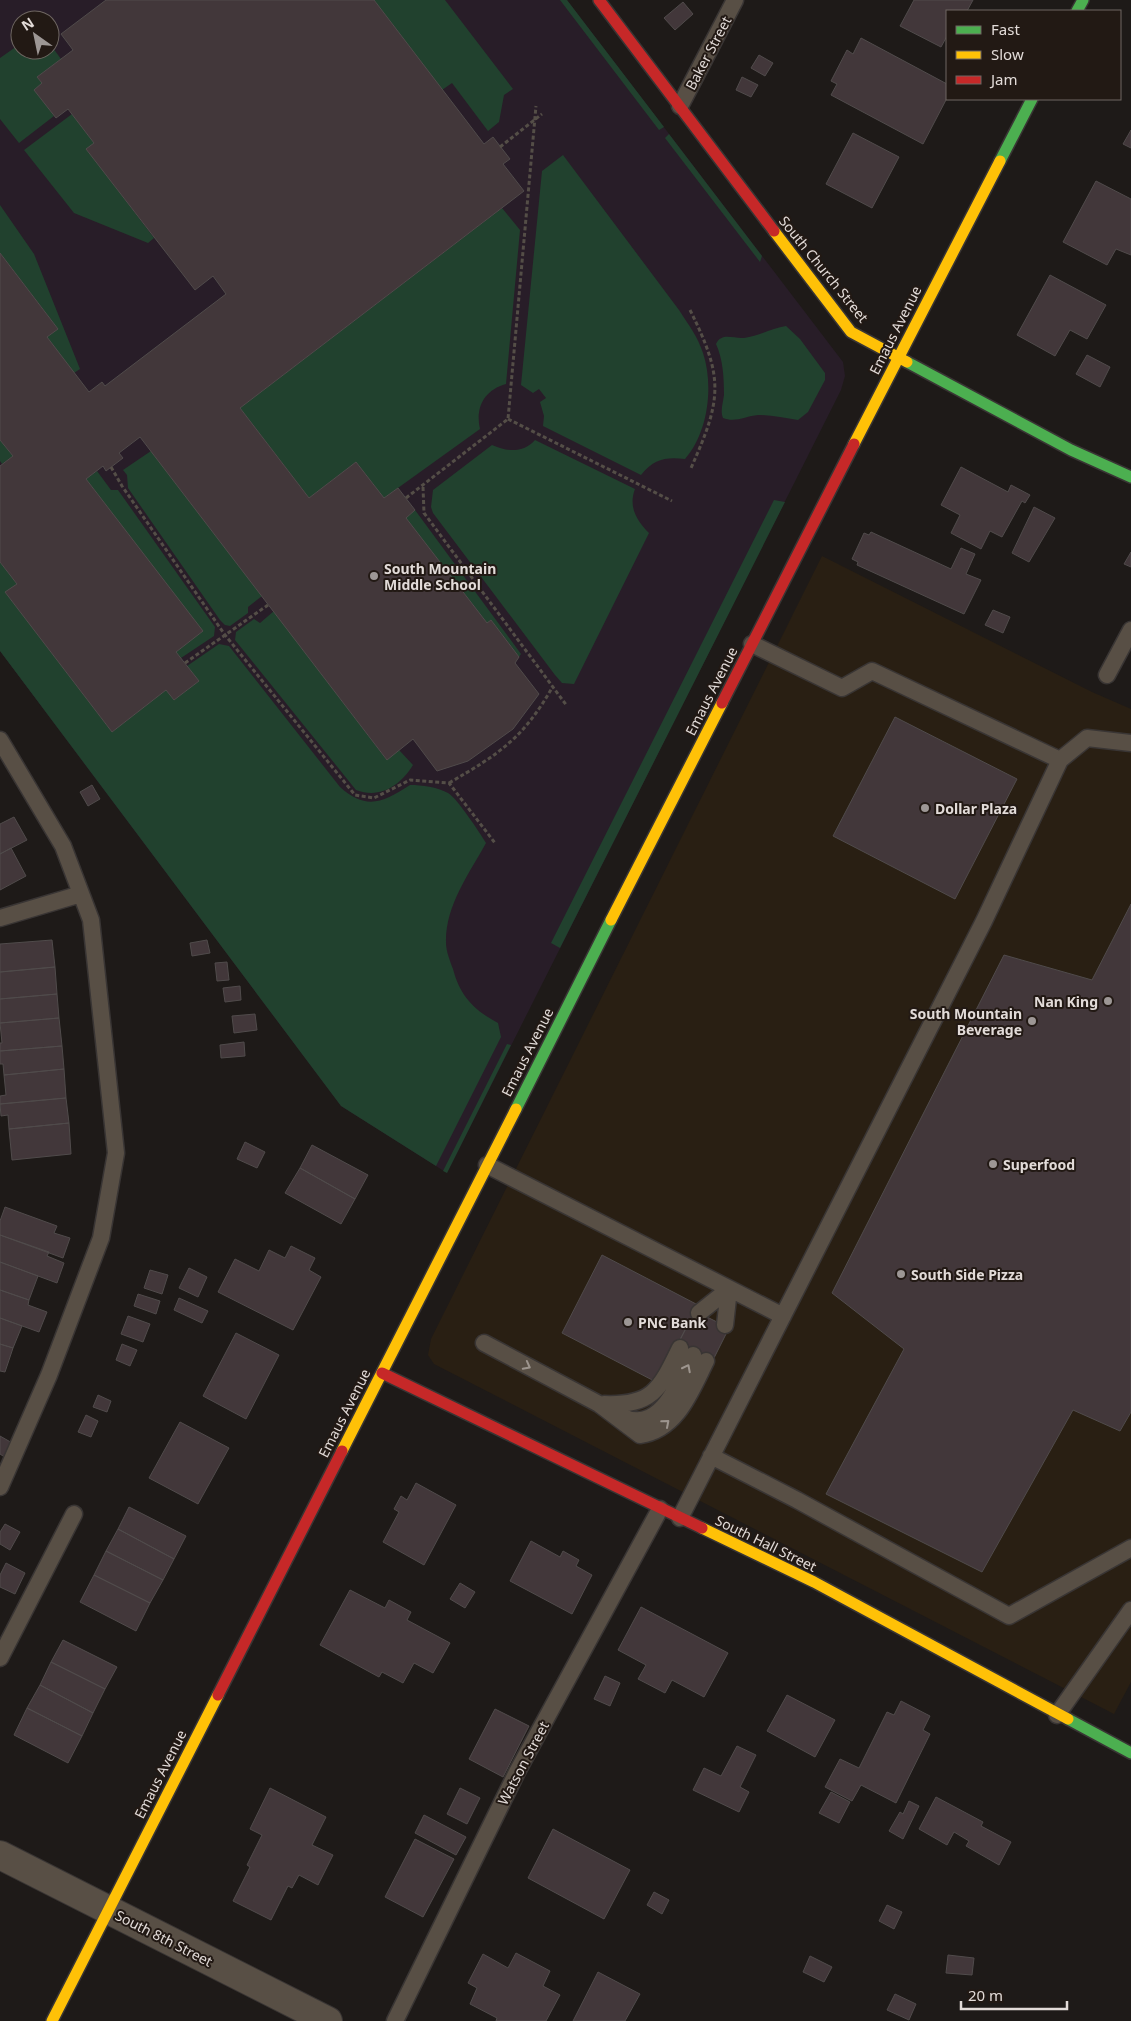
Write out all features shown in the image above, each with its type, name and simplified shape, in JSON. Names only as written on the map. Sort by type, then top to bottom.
[{"type":"main road","name":"South Church Street","points":[[598,0],[851,332],[899,356],[1070,450],[1131,477]]},
{"type":"main road","name":"Emaus Avenue","points":[[52,2021],[752,644],[1031,100]]},
{"type":"main road","name":"South Hall Street","points":[[382,1373],[814,1582],[1057,1715],[1131,1753]]},
{"type":"street","name":"South 8th Street","points":[[0,1855],[328,2021]]},
{"type":"lane","name":"Baker Street","points":[[680,106],[736,0]]},
{"type":"lane","points":[[1107,675],[1131,630]]},
{"type":"lane","points":[[752,644],[842,688],[872,671],[1060,760]]},
{"type":"lane","points":[[680,1518],[984,921],[1060,760],[1087,738],[1131,743]]},
{"type":"lane","points":[[0,740],[63,846],[91,920],[116,1153],[101,1238],[49,1375],[0,1487]]},
{"type":"lane","points":[[0,918],[81,894]]},
{"type":"lane","points":[[487,1166],[783,1316]]},
{"type":"lane","points":[[729,1289],[711,1319],[729,1289]]},
{"type":"lane","points":[[484,1343],[599,1404],[640,1434],[653,1433],[667,1423],[685,1404],[693,1355],[654,1393],[643,1401],[623,1405],[599,1404]]},
{"type":"lane","points":[[711,1456],[797,1500],[1010,1616],[1131,1548]]},
{"type":"lane","name":"Watson Street","points":[[395,2021],[517,1772],[660,1509]]},
{"type":"lane","points":[[0,1658],[74,1514]]},
{"type":"lane","points":[[1057,1715],[1131,1610]]},
{"type":"path","points":[[406,498],[508,419],[536,106]]},
{"type":"path","points":[[500,147],[542,114]]},
{"type":"path","points":[[690,310],[712,360],[715,393],[710,425],[691,468]]},
{"type":"path","points":[[508,419],[672,501]]},
{"type":"path","points":[[111,467],[122,486],[225,635],[355,795],[374,798],[410,780],[449,783],[498,754],[518,737],[537,715],[553,686]]},
{"type":"path","points":[[423,486],[424,513],[567,706]]},
{"type":"path","points":[[185,663],[268,605]]},
{"type":"path","points":[[449,783],[495,843]]},
{"type":"shaded area","name":"South Mountain Middle School","points":[[0,0],[567,0],[843,362],[845,376],[841,390],[447,1173],[341,1106],[0,651]]},
{"type":"shaded area","points":[[822,556],[1092,692],[1131,709],[1131,1682],[1114,1714],[434,1364],[428,1355],[431,1339]]},
{"type":"green space","points":[[374,0],[445,0],[513,89],[504,95],[499,122],[488,131],[452,83],[442,90]]},
{"type":"green space","points":[[560,0],[567,0],[664,127],[659,130]]},
{"type":"green space","points":[[10,51],[10,60],[60,60],[37,77],[42,83],[35,90],[54,116],[19,143],[0,119],[0,58]]},
{"type":"green space","points":[[72,114],[94,143],[87,149],[154,238],[148,243],[74,213],[24,150]]},
{"type":"green space","points":[[669,134],[762,256],[760,262],[665,138]]},
{"type":"green space","points":[[563,155],[679,310],[703,353],[708,380],[707,409],[704,423],[693,448],[685,459],[672,458],[660,460],[651,465],[641,475],[543,426],[544,416],[540,402],[546,398],[539,389],[533,393],[521,385],[542,171]]},
{"type":"green space","points":[[0,205],[34,254],[80,369],[74,373],[47,337],[58,329],[0,253]]},
{"type":"green space","points":[[502,208],[520,230],[506,384],[492,391],[483,401],[479,414],[480,429],[384,498],[356,462],[309,498],[240,408]]},
{"type":"green space","points":[[786,326],[800,339],[825,373],[825,380],[808,412],[798,420],[758,415],[736,420],[723,418],[724,382],[722,362],[716,344],[718,340],[725,337],[750,337]]},
{"type":"green space","points":[[0,440],[13,456],[2,464],[0,461]]},
{"type":"green space","points":[[535,440],[635,489],[633,508],[637,519],[649,533],[574,684],[562,683],[555,675],[433,513],[431,507],[433,490],[492,445],[515,450],[526,447]]},
{"type":"green space","points":[[151,451],[262,596],[248,607],[248,613],[230,626],[225,625],[220,620],[128,488],[127,475],[123,470]]},
{"type":"green space","points":[[97,471],[111,490],[118,490],[215,627],[214,636],[181,658],[176,652],[202,631],[86,479]]},
{"type":"green space","points":[[774,500],[785,502],[560,948],[551,943]]},
{"type":"green space","points":[[415,510],[521,654],[519,657],[491,620],[487,623],[406,518]]},
{"type":"green space","points":[[0,562],[17,584],[6,593],[112,732],[166,690],[174,700],[199,681],[187,666],[219,644],[229,646],[340,787],[350,795],[367,801],[375,801],[391,796],[410,785],[419,785],[448,793],[468,816],[486,843],[454,903],[449,916],[446,946],[456,979],[464,995],[482,1013],[498,1023],[501,1037],[436,1166],[341,1106],[0,651]]},
{"type":"green space","points":[[274,611],[386,759],[399,750],[413,765],[396,785],[381,792],[373,793],[356,790],[235,640],[236,632],[254,619],[260,623]]},
{"type":"green space","points":[[507,1044],[511,1045],[447,1173],[443,1171]]},
{"type":"building","points":[[106,0],[374,0],[484,144],[493,137],[510,159],[503,164],[524,191],[240,408],[309,498],[356,462],[384,498],[398,488],[415,510],[406,518],[487,623],[491,620],[519,657],[515,663],[539,694],[513,729],[468,761],[437,771],[413,739],[387,760],[140,437],[119,453],[123,458],[106,471],[103,466],[86,479],[203,631],[176,652],[199,681],[174,700],[166,690],[112,732],[5,592],[17,584],[0,562],[0,466],[13,456],[0,440],[0,253],[58,329],[47,337],[89,392],[102,382],[105,386],[226,294],[213,276],[195,290],[86,149],[94,143],[68,109],[56,118],[34,90],[42,83],[37,77],[73,50],[61,34]]},
{"type":"building","points":[[914,0],[973,0],[968,10],[946,10],[946,38],[941,47],[900,26]]},
{"type":"building","points":[[683,2],[693,14],[675,30],[664,18]]},
{"type":"building","points":[[861,38],[946,83],[946,100],[923,144],[831,95],[837,84],[831,81],[847,50],[853,54]]},
{"type":"building","points":[[759,55],[773,63],[765,76],[751,68]]},
{"type":"building","points":[[742,77],[758,85],[751,97],[736,90]]},
{"type":"building","points":[[1131,130],[1131,148],[1123,144]]},
{"type":"building","points":[[853,133],[899,157],[872,208],[826,184]]},
{"type":"building","points":[[1096,181],[1131,199],[1131,255],[1116,249],[1107,265],[1063,242]]},
{"type":"building","points":[[1050,275],[1106,305],[1087,339],[1070,330],[1055,356],[1017,335]]},
{"type":"building","points":[[1087,355],[1110,367],[1100,387],[1076,374]]},
{"type":"building","points":[[961,467],[1008,492],[1011,485],[1030,495],[1025,503],[1022,501],[1002,537],[990,531],[981,549],[951,533],[960,515],[941,505]]},
{"type":"building","points":[[1034,507],[1055,518],[1029,562],[1012,553]]},
{"type":"building","points":[[871,532],[951,569],[961,548],[975,554],[966,574],[981,580],[964,614],[857,565],[858,562],[852,559],[864,533],[869,535]]},
{"type":"building","points":[[1131,552],[1131,567],[1124,564]]},
{"type":"building","points":[[993,610],[1010,617],[1003,633],[985,625]]},
{"type":"building","name":"Dollar Plaza","points":[[895,717],[1017,779],[955,899],[833,836]]},
{"type":"building","points":[[92,785],[100,799],[88,806],[80,792]]},
{"type":"building","points":[[14,817],[27,840],[0,854],[0,824]]},
{"type":"building","points":[[11,848],[26,876],[0,890],[0,854]]},
{"type":"building","points":[[1131,904],[1131,1412],[1120,1431],[1073,1410],[982,1572],[826,1494],[904,1349],[832,1293],[1004,955],[1092,980]]},
{"type":"building","points":[[52,940],[55,967],[0,972],[0,944]]},
{"type":"building","points":[[207,940],[210,953],[192,956],[190,943]]},
{"type":"building","points":[[227,962],[229,980],[217,981],[215,963]]},
{"type":"building","points":[[55,967],[57,994],[0,999],[0,972]]},
{"type":"building","points":[[240,986],[241,1000],[225,1002],[223,988]]},
{"type":"building","points":[[57,994],[59,1018],[0,1023],[0,999]]},
{"type":"building","points":[[255,1014],[257,1030],[234,1033],[232,1016]]},
{"type":"building","points":[[59,1018],[62,1046],[0,1051],[0,1043],[2,1043],[0,1023]]},
{"type":"building","points":[[244,1042],[245,1056],[221,1058],[220,1045]]},
{"type":"building","points":[[62,1046],[64,1069],[4,1075],[3,1064],[0,1064],[0,1051]]},
{"type":"building","points":[[64,1069],[66,1098],[0,1104],[0,1096],[6,1095],[4,1075]]},
{"type":"building","points":[[66,1098],[69,1123],[9,1129],[8,1115],[1,1116],[0,1104]]},
{"type":"building","points":[[69,1123],[71,1154],[12,1160],[9,1129]]},
{"type":"building","points":[[245,1142],[265,1152],[257,1168],[237,1159]]},
{"type":"building","points":[[312,1145],[368,1175],[355,1199],[300,1168]]},
{"type":"building","points":[[300,1168],[355,1199],[341,1224],[285,1193]]},
{"type":"building","points":[[5,1207],[57,1226],[54,1233],[70,1238],[63,1258],[0,1235],[0,1221]]},
{"type":"building","points":[[0,1235],[49,1252],[47,1256],[64,1263],[57,1283],[0,1262]]},
{"type":"building","points":[[291,1246],[315,1258],[309,1270],[321,1277],[293,1330],[218,1292],[235,1259],[259,1271],[269,1250],[285,1258]]},
{"type":"building","name":"PNC Bank","points":[[602,1255],[698,1305],[658,1383],[562,1333]]},
{"type":"building","points":[[0,1262],[38,1276],[29,1300],[0,1290]]},
{"type":"building","points":[[189,1268],[207,1277],[198,1297],[179,1288]]},
{"type":"building","points":[[150,1270],[168,1275],[162,1294],[144,1288]]},
{"type":"building","points":[[0,1290],[29,1300],[28,1305],[47,1312],[39,1332],[0,1318]]},
{"type":"building","points":[[138,1294],[160,1301],[156,1314],[134,1306]]},
{"type":"building","points":[[179,1298],[208,1311],[202,1323],[174,1310]]},
{"type":"building","points":[[695,1311],[729,1328],[711,1364],[676,1347]]},
{"type":"building","points":[[128,1316],[150,1324],[143,1342],[121,1334]]},
{"type":"building","points":[[0,1318],[22,1326],[13,1348],[0,1344]]},
{"type":"building","points":[[236,1333],[279,1355],[246,1419],[203,1396]]},
{"type":"building","points":[[0,1344],[13,1348],[5,1372],[0,1371]]},
{"type":"building","points":[[122,1344],[137,1350],[130,1366],[116,1360]]},
{"type":"building","points":[[98,1395],[111,1401],[107,1412],[93,1407]]},
{"type":"building","points":[[86,1415],[98,1421],[91,1437],[78,1432]]},
{"type":"building","points":[[180,1422],[229,1448],[198,1504],[149,1478]]},
{"type":"building","points":[[0,1436],[14,1444],[6,1458],[0,1454]]},
{"type":"building","points":[[416,1483],[456,1505],[424,1565],[383,1542],[399,1512],[394,1509],[401,1496],[407,1500]]},
{"type":"building","points":[[129,1507],[186,1536],[174,1559],[118,1529]]},
{"type":"building","points":[[5,1524],[20,1532],[10,1550],[0,1544],[0,1532]]},
{"type":"building","points":[[118,1529],[174,1559],[163,1580],[106,1551]]},
{"type":"building","points":[[531,1541],[560,1557],[563,1551],[579,1560],[576,1566],[592,1575],[572,1614],[510,1581]]},
{"type":"building","points":[[106,1551],[163,1580],[150,1603],[94,1575]]},
{"type":"building","points":[[6,1563],[25,1573],[15,1594],[0,1587],[0,1575]]},
{"type":"building","points":[[94,1575],[150,1603],[136,1631],[80,1602]]},
{"type":"building","points":[[460,1583],[475,1592],[465,1608],[450,1599]]},
{"type":"building","points":[[350,1590],[385,1608],[389,1600],[411,1612],[407,1620],[450,1643],[433,1673],[414,1663],[403,1683],[382,1672],[379,1677],[320,1645]]},
{"type":"building","points":[[641,1607],[728,1653],[704,1697],[672,1680],[665,1693],[638,1679],[646,1665],[618,1650]]},
{"type":"building","points":[[63,1640],[117,1667],[105,1689],[51,1662]]},
{"type":"building","points":[[51,1662],[105,1689],[93,1713],[40,1685]]},
{"type":"building","points":[[605,1676],[620,1683],[610,1706],[594,1699]]},
{"type":"building","points":[[40,1685],[93,1713],[82,1736],[27,1708]]},
{"type":"building","points":[[787,1695],[835,1720],[815,1757],[767,1731]]},
{"type":"building","points":[[901,1701],[930,1716],[923,1730],[930,1734],[896,1803],[861,1785],[852,1801],[825,1787],[840,1759],[859,1768],[887,1712],[894,1715]]},
{"type":"building","points":[[27,1708],[82,1736],[68,1763],[14,1735]]},
{"type":"building","points":[[495,1709],[529,1726],[503,1777],[469,1759]]},
{"type":"building","points":[[737,1746],[756,1755],[740,1787],[749,1792],[739,1812],[693,1790],[704,1768],[721,1776]]},
{"type":"building","points":[[270,1788],[326,1817],[312,1845],[333,1855],[318,1885],[299,1875],[292,1888],[288,1886],[271,1920],[233,1901],[250,1867],[247,1865],[262,1835],[250,1829]]},
{"type":"building","points":[[460,1788],[480,1798],[467,1824],[447,1814]]},
{"type":"building","points":[[831,1792],[850,1802],[839,1823],[819,1813]]},
{"type":"building","points":[[936,1797],[983,1822],[981,1826],[1011,1842],[999,1865],[966,1846],[969,1841],[954,1832],[947,1845],[919,1829]]},
{"type":"building","points":[[909,1801],[919,1806],[903,1839],[889,1831],[900,1812],[903,1814]]},
{"type":"building","points":[[424,1815],[466,1837],[456,1855],[415,1833]]},
{"type":"building","points":[[553,1829],[630,1870],[604,1919],[528,1878]]},
{"type":"building","points":[[415,1839],[454,1859],[423,1917],[385,1897]]},
{"type":"building","points":[[654,1892],[669,1900],[662,1914],[647,1905]]},
{"type":"building","points":[[887,1905],[902,1912],[894,1929],[879,1921]]},
{"type":"building","points":[[516,1953],[550,1971],[543,1986],[560,1995],[546,2021],[496,2021],[497,2018],[470,2004],[477,1988],[468,1983],[483,1954],[508,1968]]},
{"type":"building","points":[[948,1955],[974,1958],[972,1975],[946,1973]]},
{"type":"building","points":[[810,1956],[832,1967],[824,1982],[803,1972]]},
{"type":"building","points":[[598,1972],[640,1994],[625,2021],[573,2021]]},
{"type":"building","points":[[895,1994],[916,2004],[909,2020],[887,2010]]},
{"type":"traffic: fast","points":[[1078,10],[1083,0]]},
{"type":"traffic: fast","points":[[1000,161],[1031,100]]},
{"type":"traffic: fast","points":[[907,362],[1071,450],[1131,477]]},
{"type":"traffic: fast","points":[[516,1109],[611,920]]},
{"type":"traffic: fast","points":[[1068,1719],[1131,1753]]},
{"type":"traffic: slow","points":[[854,444],[1000,161]]},
{"type":"traffic: slow","points":[[774,231],[851,332],[907,362]]},
{"type":"traffic: slow","points":[[611,920],[722,703]]},
{"type":"traffic: slow","points":[[342,1451],[516,1109]]},
{"type":"traffic: slow","points":[[702,1528],[814,1582],[1068,1719]]},
{"type":"traffic: slow","points":[[52,2021],[218,1695]]},
{"type":"traffic: jam","points":[[599,0],[774,231]]},
{"type":"traffic: jam","points":[[722,703],[854,444]]},
{"type":"traffic: jam","points":[[382,1373],[702,1528]]},
{"type":"traffic: jam","points":[[218,1695],[342,1451]]},
{"type":"place","name":"South Mountain Middle School","points":[[374,576]]},
{"type":"place","name":"Dollar Plaza","points":[[925,808]]},
{"type":"place","name":"Nan King","points":[[1108,1001]]},
{"type":"place","name":"South Mountain Beverage","points":[[1032,1021]]},
{"type":"place","name":"Superfood","points":[[993,1164]]},
{"type":"place","name":"South Side Pizza","points":[[901,1274]]},
{"type":"place","name":"PNC Bank","points":[[628,1322]]}]
